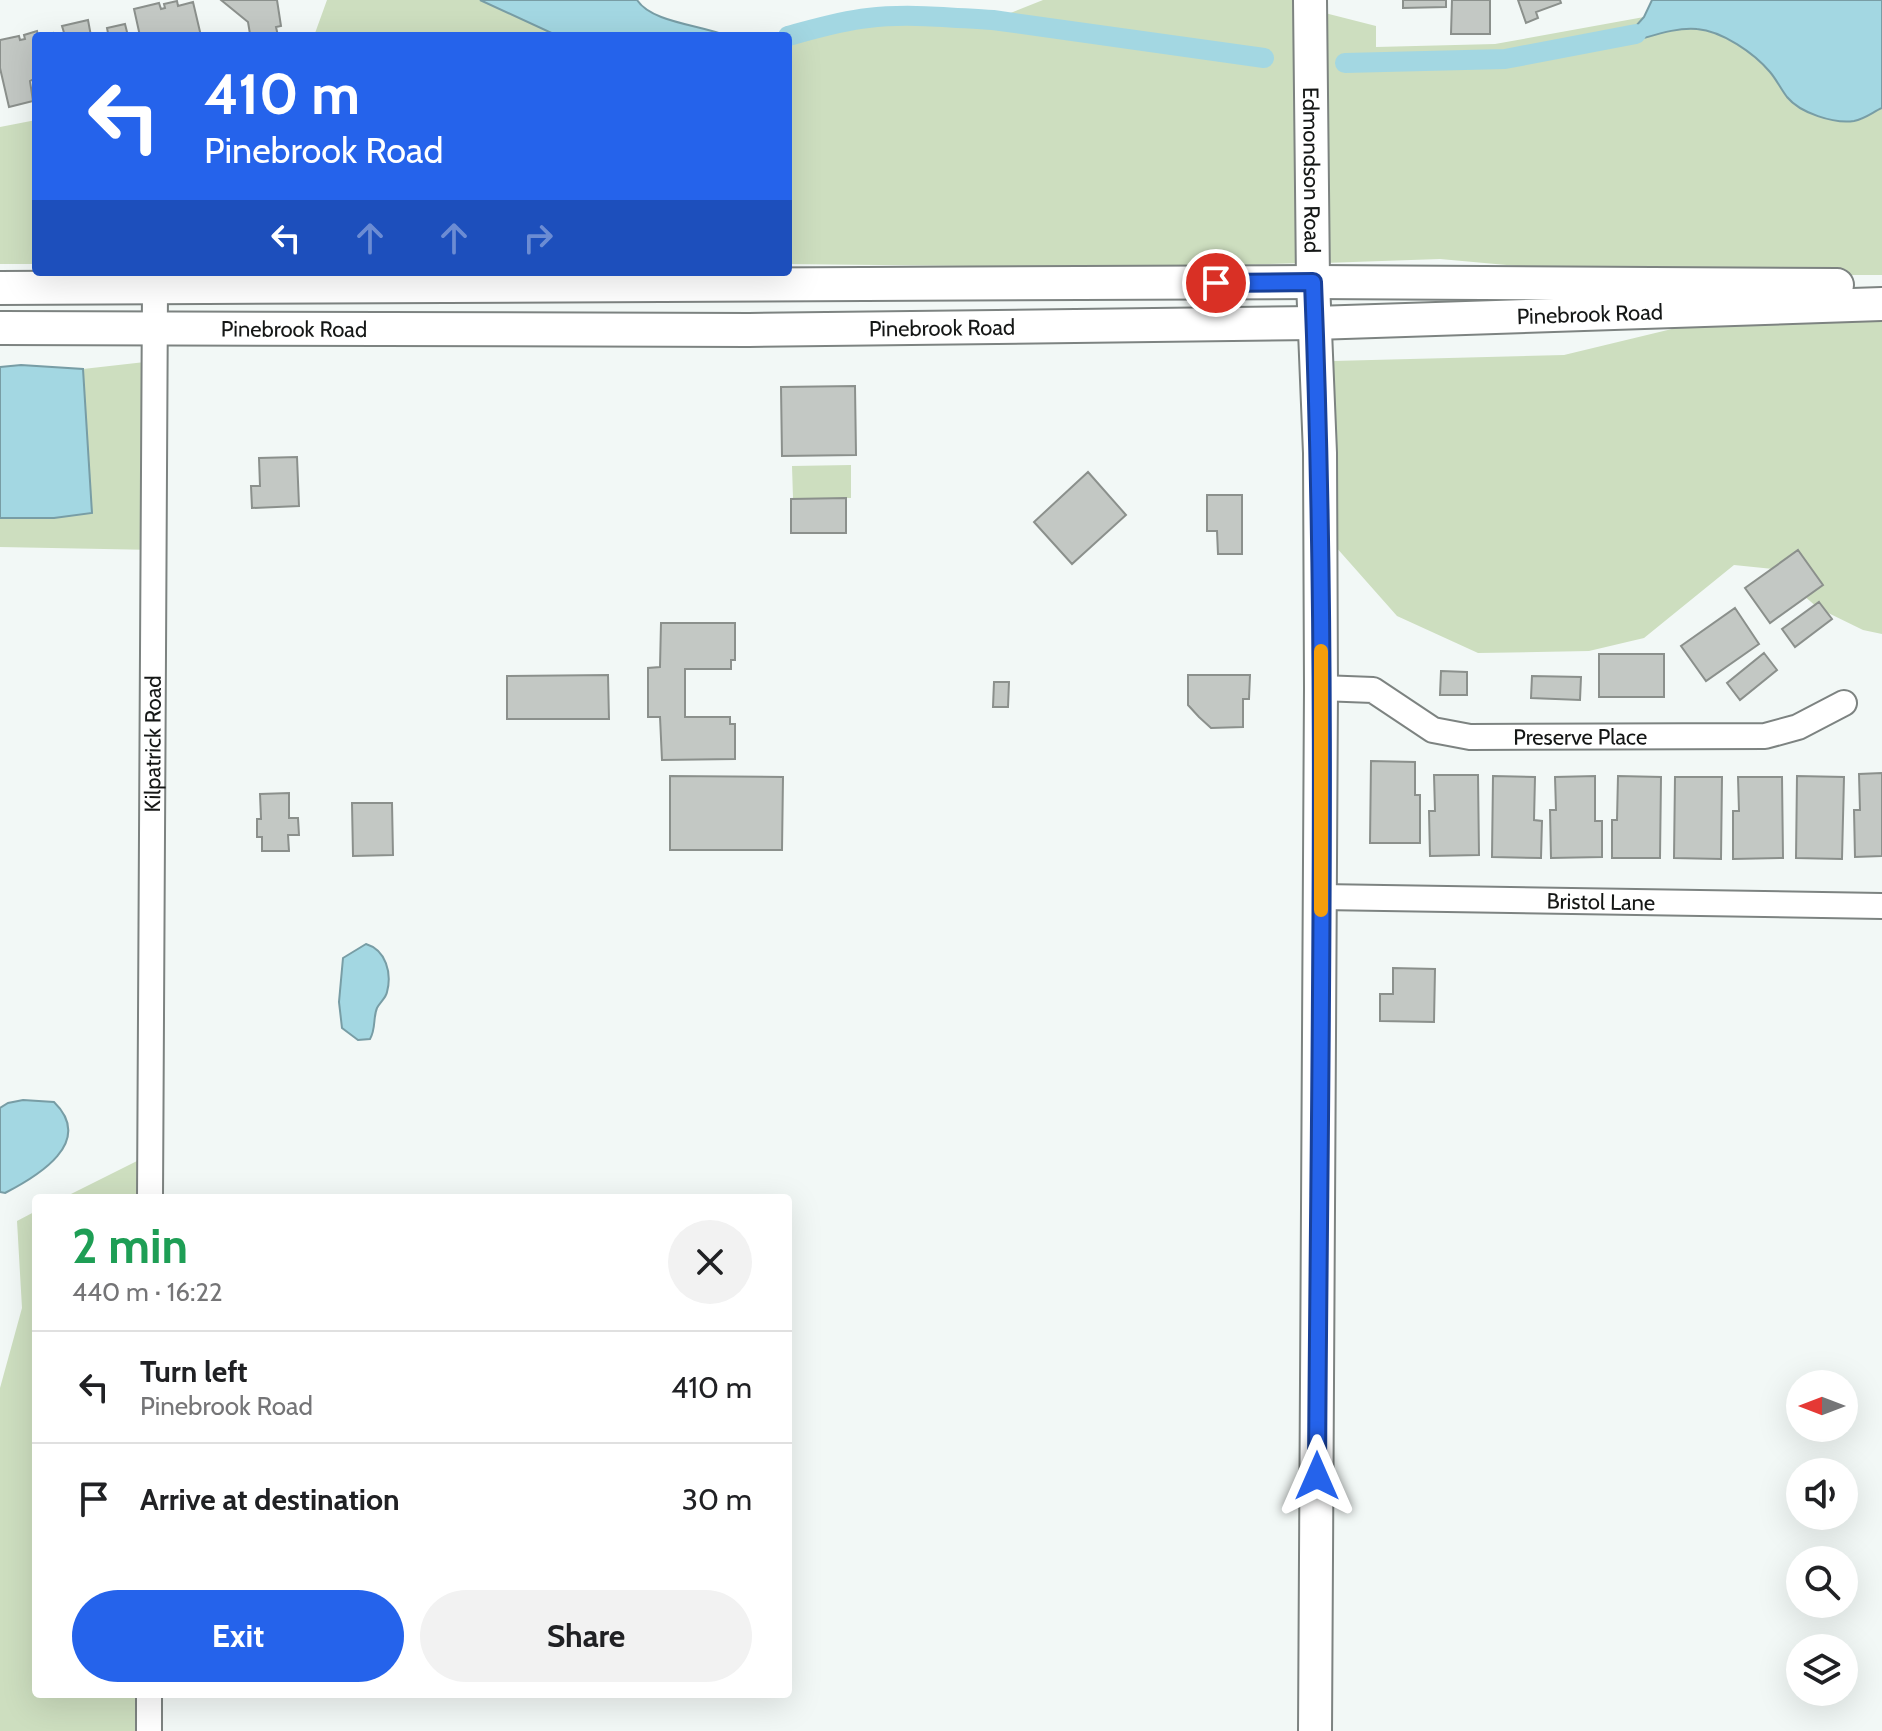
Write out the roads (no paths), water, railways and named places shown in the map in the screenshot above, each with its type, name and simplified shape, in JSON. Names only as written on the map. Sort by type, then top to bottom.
[{"type":"street","name":"Edmondson Road","points":[[1310,0],[1313,282],[1320,453],[1321,688],[1315,1731]]},
{"type":"street","name":"Pinebrook Road","points":[[0,288],[1313,282],[1882,285]]},
{"type":"street","name":"Kilpatrick Road","points":[[150,1194],[155,289]]},
{"type":"street","name":"Pinebrook Road","points":[[0,328],[749,330],[1315,323],[1882,304]]},
{"type":"street","name":"Preserve Place","points":[[1321,688],[1373,690],[1433,730],[1470,737],[1765,736],[1798,727],[1844,703]]},
{"type":"street","name":"Bristol Lane","points":[[1321,897],[1882,906]]},
{"type":"street","points":[[149,1698],[149,1731]]},
{"type":"water","points":[[480,0],[637,0],[644,8],[665,19],[717,32],[549,32]]},
{"type":"water","points":[[1652,0],[1882,0],[1882,108],[1854,121],[1818,116],[1793,103],[1770,72],[1737,44],[1707,31],[1682,29],[1637,40],[1635,27]]},
{"type":"water","points":[[21,365],[83,369],[92,513],[54,518],[0,518],[0,367]]},
{"type":"water","points":[[366,944],[383,957],[388,970],[388,985],[376,1012],[370,1039],[358,1040],[342,1028],[339,1002],[343,958]]},
{"type":"water","points":[[23,1100],[54,1102],[65,1117],[68,1131],[65,1144],[46,1167],[5,1193],[0,1192],[0,1108]]},
{"type":"waterway","points":[[792,35],[858,19],[930,16],[993,20],[1264,58]]},
{"type":"waterway","points":[[1345,63],[1505,59],[1636,34]]}]
